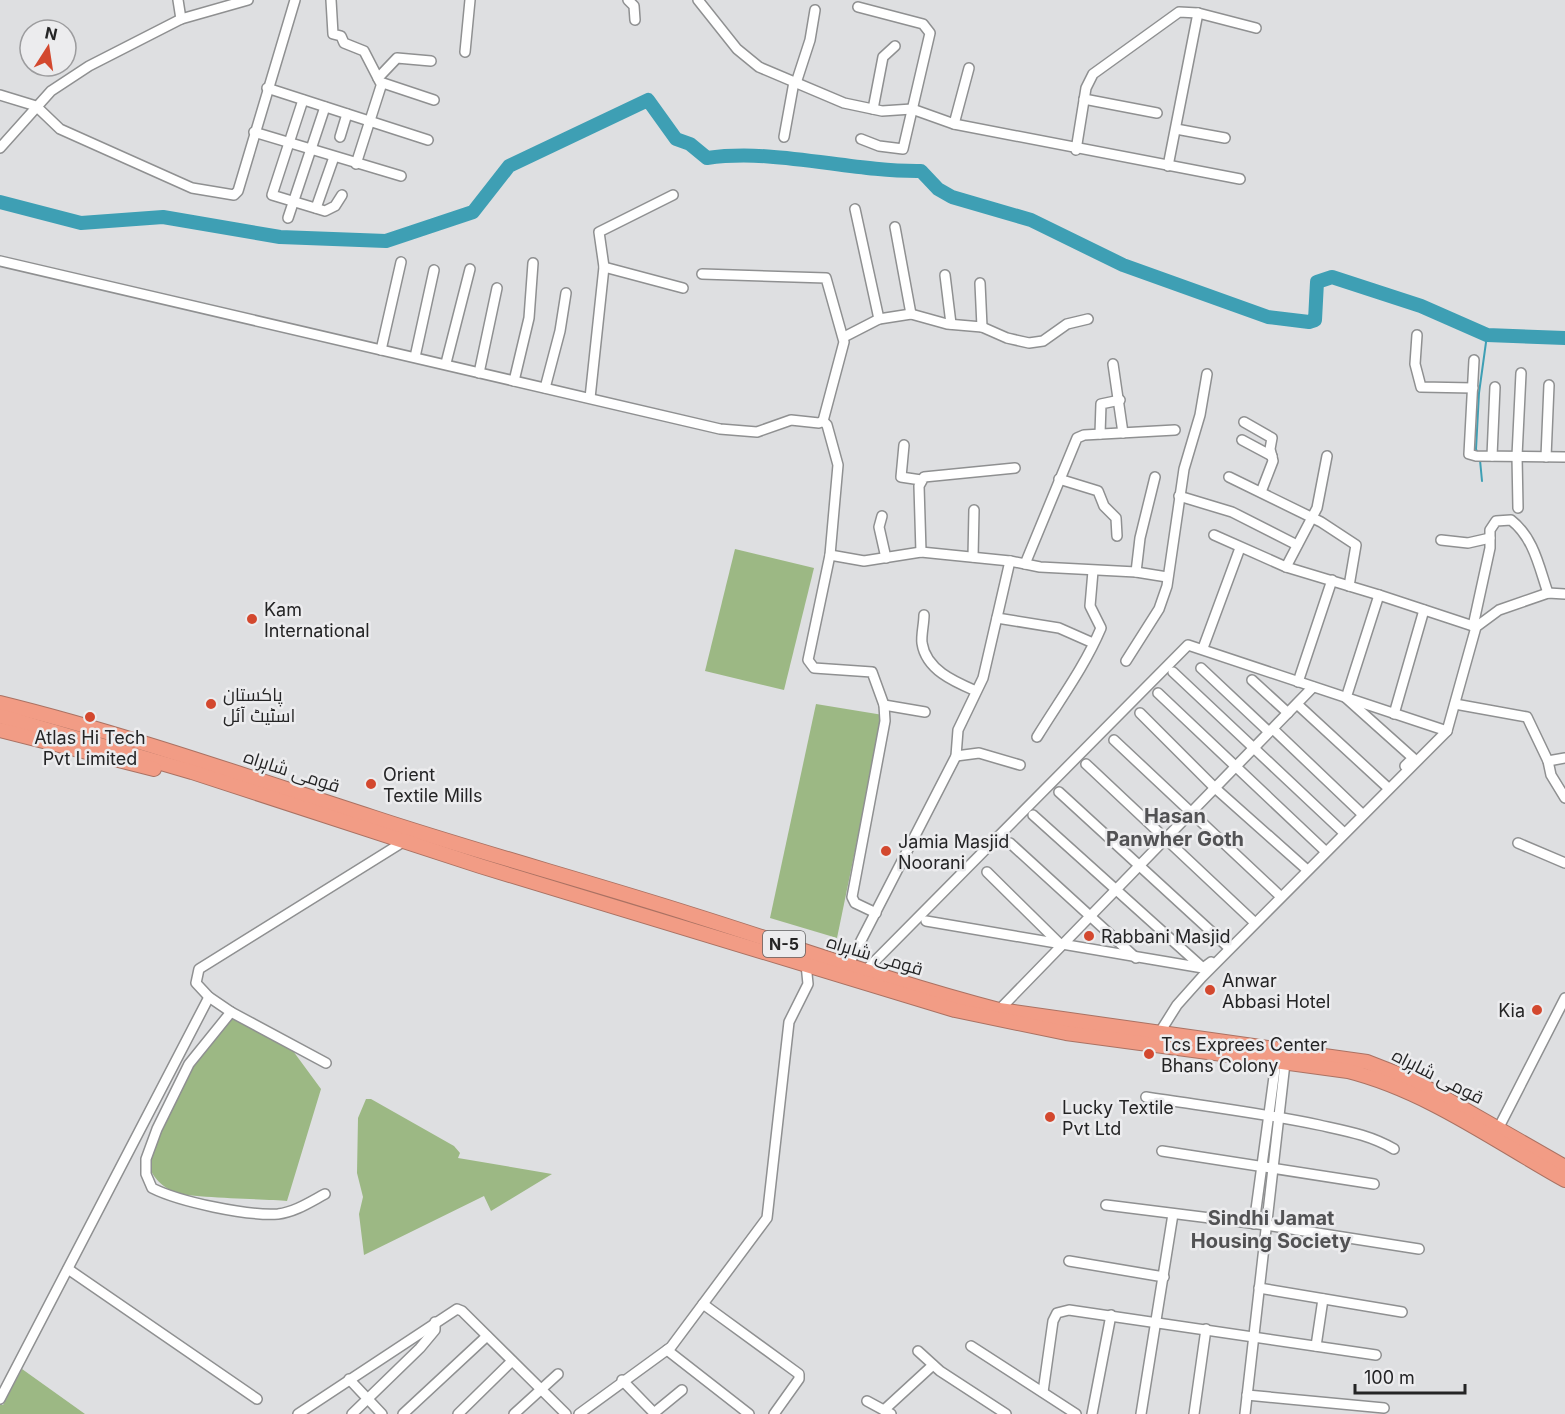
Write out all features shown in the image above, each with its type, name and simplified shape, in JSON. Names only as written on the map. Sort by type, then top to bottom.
[{"type":"highway","name":"قومی شاہراہ","points":[[0,703],[148,744],[848,966],[999,1010],[1367,1062],[1413,1080],[1565,1167]]},
{"type":"highway","name":"قومی شاہراہ","points":[[0,716],[192,772],[403,842],[806,964],[884,990],[996,1020],[1066,1033],[1348,1071],[1392,1084],[1413,1093],[1565,1180]]},
{"type":"highway","points":[[0,730],[157,770],[192,772]]},
{"type":"street","points":[[178,0],[181,19]]},
{"type":"street","points":[[0,148],[51,91],[89,66],[181,19],[248,0]]},
{"type":"street","points":[[0,95],[36,106],[60,129],[192,188],[231,195],[237,193],[295,0]]},
{"type":"street","points":[[331,0],[333,34],[341,36],[344,43],[363,51],[380,81],[434,100]]},
{"type":"street","points":[[465,52],[470,0]]},
{"type":"street","points":[[628,0],[634,6],[635,20]]},
{"type":"street","points":[[698,0],[750,61],[844,103],[873,109],[912,109],[954,124],[1076,150],[1240,179]]},
{"type":"street","points":[[858,7],[922,24],[930,36],[903,149],[879,146],[861,139]]},
{"type":"street","points":[[784,136],[795,82],[810,40],[814,10]]},
{"type":"street","points":[[1076,150],[1088,81],[1097,69],[1174,13],[1198,13],[1256,28]]},
{"type":"street","points":[[1168,166],[1198,13]]},
{"type":"street","points":[[873,109],[883,57],[895,46]]},
{"type":"street","points":[[356,164],[380,81],[397,58],[431,61]]},
{"type":"street","points":[[954,124],[969,68]]},
{"type":"street","points":[[267,88],[428,140]]},
{"type":"street","points":[[1084,99],[1157,113]]},
{"type":"street","points":[[303,100],[272,195],[330,210],[342,195]]},
{"type":"street","points":[[288,218],[325,107]]},
{"type":"street","points":[[340,137],[346,114]]},
{"type":"street","points":[[1176,129],[1225,138]]},
{"type":"street","points":[[254,132],[401,176]]},
{"type":"street","points":[[316,208],[334,157]]},
{"type":"street","points":[[590,398],[604,267],[599,232],[673,195]]},
{"type":"street","points":[[855,209],[879,319]]},
{"type":"street","points":[[895,227],[911,314]]},
{"type":"street","points":[[0,261],[742,432],[757,432],[791,420],[819,423],[823,421]]},
{"type":"street","points":[[381,350],[401,262]]},
{"type":"street","points":[[514,381],[530,318],[533,263]]},
{"type":"street","points":[[604,267],[683,288]]},
{"type":"street","points":[[446,363],[470,269]]},
{"type":"street","points":[[415,357],[434,270]]},
{"type":"street","points":[[702,274],[824,276],[844,337],[823,421]]},
{"type":"street","points":[[945,274],[951,324]]},
{"type":"street","points":[[980,283],[982,327]]},
{"type":"street","points":[[479,373],[496,288]]},
{"type":"street","points":[[545,388],[560,332],[566,293]]},
{"type":"street","points":[[844,337],[879,319],[911,314],[951,324],[982,327],[1007,338],[1038,342],[1059,327],[1088,320]]},
{"type":"street","points":[[1417,335],[1415,364],[1421,387],[1473,388]]},
{"type":"street","points":[[1474,360],[1469,454],[1565,457]]},
{"type":"street","points":[[1113,364],[1123,433]]},
{"type":"street","points":[[1518,508],[1517,456],[1521,373]]},
{"type":"street","points":[[1126,661],[1159,609],[1167,577],[1184,469],[1200,415],[1207,374]]},
{"type":"street","points":[[1546,456],[1549,385]]},
{"type":"street","points":[[1492,456],[1495,387]]},
{"type":"street","points":[[1100,434],[1101,404],[1120,400]]},
{"type":"street","points":[[823,421],[827,425],[838,465],[830,555],[809,649],[809,664],[814,668],[872,672],[884,705],[885,721],[852,897],[855,903],[876,913]]},
{"type":"street","points":[[1244,422],[1272,436],[1273,461],[1261,492]]},
{"type":"street","points":[[1025,564],[1077,438],[1100,434],[1175,430]]},
{"type":"street","points":[[1242,440],[1272,456]]},
{"type":"street","points":[[904,445],[901,477],[921,480],[924,477],[1015,468]]},
{"type":"street","points":[[1286,567],[1319,501],[1327,456]]},
{"type":"street","points":[[1136,572],[1140,538],[1155,477]]},
{"type":"street","points":[[1229,477],[1311,518],[1356,545],[1349,586]]},
{"type":"street","points":[[1059,479],[1098,491],[1104,506],[1116,518],[1117,536]]},
{"type":"street","points":[[921,480],[921,552]]},
{"type":"street","points":[[1179,496],[1232,512],[1297,545]]},
{"type":"street","points":[[973,557],[974,510]]},
{"type":"street","points":[[882,516],[879,527],[886,558]]},
{"type":"street","points":[[1160,1032],[1177,1005],[1202,977],[1447,731],[1474,627],[1490,530],[1496,521],[1511,520],[1519,526],[1530,542],[1548,593]]},
{"type":"street","points":[[1214,535],[1286,567],[1474,627]]},
{"type":"street","points":[[1441,540],[1468,543],[1490,538]]},
{"type":"street","points":[[1203,648],[1240,548]]},
{"type":"street","points":[[830,555],[864,561],[921,552],[1093,571],[1136,572],[1167,577]]},
{"type":"street","points":[[848,966],[956,756],[958,730],[982,678],[1010,561]]},
{"type":"street","points":[[1037,737],[1059,700],[1068,691],[1101,625],[1090,606],[1093,571]]},
{"type":"street","points":[[1298,682],[1332,580]]},
{"type":"street","points":[[1474,627],[1499,610],[1548,593],[1565,594]]},
{"type":"street","points":[[1346,698],[1379,595]]},
{"type":"street","points":[[1394,714],[1424,610]]},
{"type":"street","points":[[924,615],[922,643],[934,666],[950,679],[976,691]]},
{"type":"street","points":[[997,618],[1059,628],[1083,636],[1093,643]]},
{"type":"street","points":[[865,971],[1185,647],[1191,644],[1447,731]]},
{"type":"street","points":[[1201,668],[1360,812]]},
{"type":"street","points":[[1173,672],[1342,831]]},
{"type":"street","points":[[1252,680],[1288,713]]},
{"type":"street","points":[[999,1010],[1313,687]]},
{"type":"street","points":[[1158,693],[1323,849]]},
{"type":"street","points":[[1203,968],[1413,758],[1346,698]]},
{"type":"street","points":[[1297,704],[1386,786]]},
{"type":"street","points":[[1455,704],[1527,717],[1548,761],[1551,775],[1565,798]]},
{"type":"street","points":[[884,705],[925,712]]},
{"type":"street","points":[[1140,713],[1215,788],[1305,868]]},
{"type":"street","points":[[1114,740],[1278,894]]},
{"type":"street","points":[[956,756],[979,753],[1020,765]]},
{"type":"street","points":[[1548,761],[1565,758]]},
{"type":"street","points":[[1086,764],[1252,920]]},
{"type":"street","points":[[1059,792],[1141,864],[1227,946]]},
{"type":"street","points":[[1033,815],[1203,968]]},
{"type":"street","points":[[326,1063],[231,1012],[209,997],[196,983],[199,969],[403,842]]},
{"type":"street","points":[[1010,843],[1136,958]]},
{"type":"street","points":[[1518,843],[1565,863]]},
{"type":"street","points":[[987,872],[1061,945]]},
{"type":"street","points":[[926,921],[1203,968]]},
{"type":"street","points":[[580,1414],[622,1380],[667,1350],[767,1218],[789,1022],[808,984],[806,964]]},
{"type":"street","points":[[0,1399],[209,997]]},
{"type":"street","points":[[1498,1129],[1565,998]]},
{"type":"street","points":[[231,1012],[189,1064],[157,1129],[147,1159],[146,1174],[152,1188],[171,1197],[260,1213],[290,1212],[325,1194]]},
{"type":"street","points":[[1254,1224],[1262,1166],[1274,1116],[1281,1062]]},
{"type":"street","points":[[1146,1097],[1274,1116],[1356,1132],[1394,1149]]},
{"type":"street","points":[[1245,1414],[1273,1168],[1274,1116]]},
{"type":"street","points":[[1162,1151],[1374,1184]]},
{"type":"street","points":[[1106,1205],[1266,1225],[1419,1249]]},
{"type":"street","points":[[1141,1414],[1173,1214]]},
{"type":"street","points":[[1069,1261],[1164,1277]]},
{"type":"street","points":[[68,1269],[257,1399]]},
{"type":"street","points":[[1259,1288],[1402,1312]]},
{"type":"street","points":[[1316,1346],[1323,1299]]},
{"type":"street","points":[[703,1304],[799,1374],[800,1379],[774,1414]]},
{"type":"street","points":[[298,1414],[458,1309],[566,1414]]},
{"type":"street","points":[[1043,1392],[1057,1313],[1068,1310],[1376,1356]]},
{"type":"street","points":[[1092,1414],[1111,1315]]},
{"type":"street","points":[[352,1414],[420,1348],[434,1332],[435,1322]]},
{"type":"street","points":[[1194,1414],[1206,1329]]},
{"type":"street","points":[[403,1414],[487,1336]]},
{"type":"street","points":[[972,1346],[1076,1414]]},
{"type":"street","points":[[667,1350],[749,1414]]},
{"type":"street","points":[[918,1351],[933,1365],[1006,1414]]},
{"type":"street","points":[[458,1414],[512,1361]]},
{"type":"street","points":[[867,1401],[888,1412],[933,1365]]},
{"type":"street","points":[[514,1414],[558,1374]]},
{"type":"street","points":[[349,1379],[382,1414]]},
{"type":"street","points":[[622,1380],[655,1414],[682,1390]]},
{"type":"street","points":[[1247,1395],[1383,1408]]},
{"type":"green space","points":[[735,549],[814,568],[784,690],[705,671]]},
{"type":"green space","points":[[816,704],[883,715],[837,938],[770,918]]},
{"type":"green space","points":[[228,1011],[285,1040],[321,1089],[287,1201],[181,1194],[173,1192],[161,1183],[151,1171],[149,1161],[159,1130]]},
{"type":"green space","points":[[366,1099],[371,1099],[454,1146],[460,1153],[458,1158],[552,1174],[491,1211],[484,1196],[364,1255],[359,1214],[363,1197],[357,1173],[358,1118]]},
{"type":"green space","points":[[22,1369],[85,1414],[0,1414],[0,1404],[3,1405]]},
{"type":"waterway","points":[[0,202],[81,223],[163,217],[280,237],[386,241],[473,212],[509,166],[648,100],[676,139],[690,144],[707,158],[760,156],[867,168],[921,171],[938,189],[952,197],[1031,220],[1123,265],[1268,317],[1309,322],[1315,320],[1317,282],[1332,277],[1421,306],[1487,335],[1565,338]]},
{"type":"waterway","points":[[1478,454],[1476,449],[1479,393],[1487,335]]},
{"type":"waterway","points":[[1480,460],[1482,481]]},
{"type":"place","name":"Kam International","points":[[252,619]]},
{"type":"place","name":"پاکستان اسٹیٹ آئل","points":[[211,704]]},
{"type":"place","name":"Atlas Hi Tech Pvt Limited","points":[[90,717]]},
{"type":"place","name":"Orient Textile Mills","points":[[371,784]]},
{"type":"place","name":"Jamia Masjid Noorani","points":[[886,851]]},
{"type":"place","name":"Rabbani Masjid","points":[[1089,936]]},
{"type":"place","name":"Anwar Abbasi Hotel","points":[[1210,990]]},
{"type":"place","name":"Kia","points":[[1537,1010]]},
{"type":"place","name":"Tcs Exprees Center Bhans Colony","points":[[1149,1054]]},
{"type":"place","name":"Lucky Textile Pvt Ltd","points":[[1050,1117]]},
{"type":"district","name":"Hasan Panwher Goth","points":[[1175,828]]},
{"type":"district","name":"Sindhi Jamat Housing Society","points":[[1271,1230]]}]
